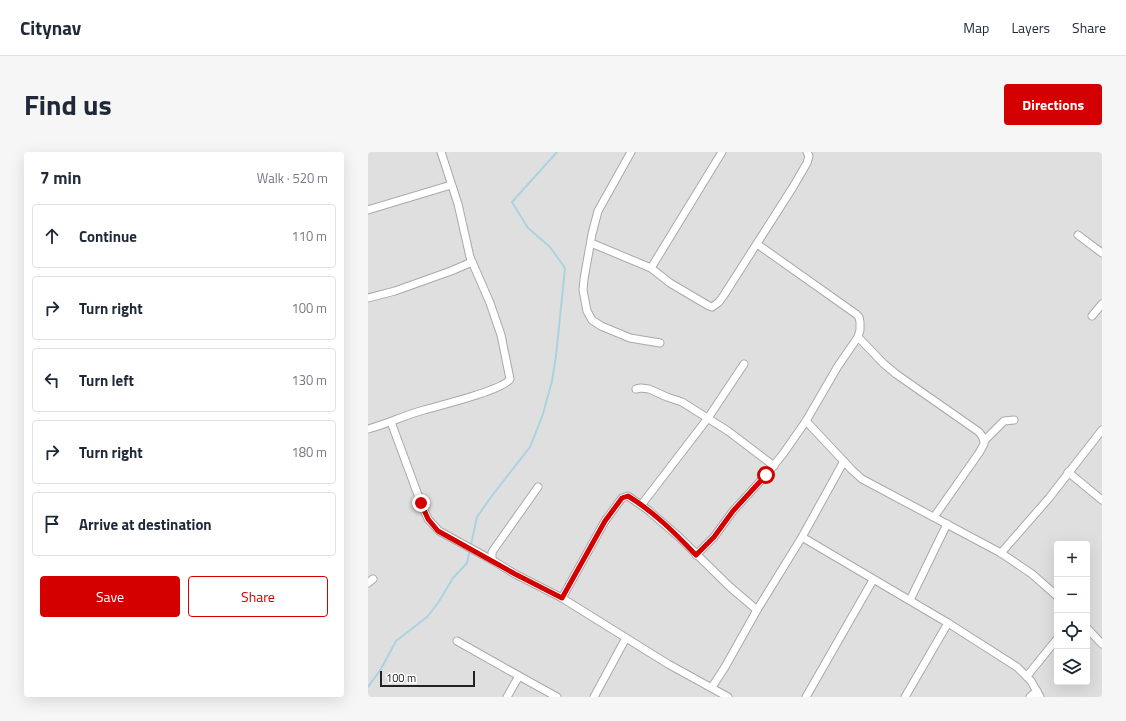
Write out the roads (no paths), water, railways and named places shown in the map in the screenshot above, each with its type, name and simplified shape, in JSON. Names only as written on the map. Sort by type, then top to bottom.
[{"type":"street","points":[[368,429],[424,410],[477,395],[509,381],[510,376],[501,335],[490,303],[472,262],[458,204],[441,152]]},
{"type":"street","points":[[631,152],[598,211],[594,221],[583,290],[589,316],[601,326],[630,338],[660,343]]},
{"type":"street","points":[[651,268],[722,152]]},
{"type":"street","points":[[591,243],[651,268],[670,283],[712,307],[722,299],[793,187],[807,163],[809,156],[807,152]]},
{"type":"street","points":[[368,210],[451,185]]},
{"type":"street","points":[[1078,235],[1102,254]]},
{"type":"street","points":[[696,555],[714,537],[733,511],[783,454],[806,421],[838,366],[858,337],[860,330],[859,317],[856,314],[757,244]]},
{"type":"street","points":[[368,298],[395,291],[472,262]]},
{"type":"street","points":[[1092,316],[1102,304]]},
{"type":"street","points":[[858,337],[884,364],[896,374],[979,432],[984,441]]},
{"type":"street","points":[[642,504],[708,418],[744,364]]},
{"type":"street","points":[[636,389],[649,389],[667,398],[682,402],[728,431],[774,466]]},
{"type":"street","points":[[934,516],[979,453],[984,441],[1004,421],[1014,420]]},
{"type":"street","points":[[806,421],[862,479],[1001,553],[1032,574],[1054,593]]},
{"type":"street","points":[[391,422],[421,503],[428,519],[438,531],[515,574],[562,598],[668,664],[728,697]]},
{"type":"street","points":[[1001,553],[1032,518],[1102,430]]},
{"type":"street","points":[[712,687],[802,537],[844,462]]},
{"type":"street","points":[[1068,472],[1102,500]]},
{"type":"street","points":[[492,560],[492,552],[538,487]]},
{"type":"street","points":[[562,598],[605,521],[622,498],[628,496],[642,504],[678,536],[730,587],[757,610]]},
{"type":"street","points":[[910,600],[947,524]]},
{"type":"street","points":[[802,537],[910,600],[1017,667],[1027,676],[1039,694],[1030,697]]},
{"type":"street","points":[[806,697],[874,580]]},
{"type":"street","points":[[905,697],[948,623]]},
{"type":"street","points":[[1090,631],[1102,644]]},
{"type":"street","points":[[594,697],[626,638]]},
{"type":"street","points":[[457,641],[557,697]]},
{"type":"street","points":[[1027,676],[1054,643]]},
{"type":"street","points":[[507,697],[519,676]]},
{"type":"waterway","points":[[368,687],[381,669],[396,641],[427,617],[438,603],[453,578],[467,563],[477,517],[530,447],[543,414],[552,381],[556,356],[565,268],[550,247],[528,228],[512,202],[557,152]]}]
